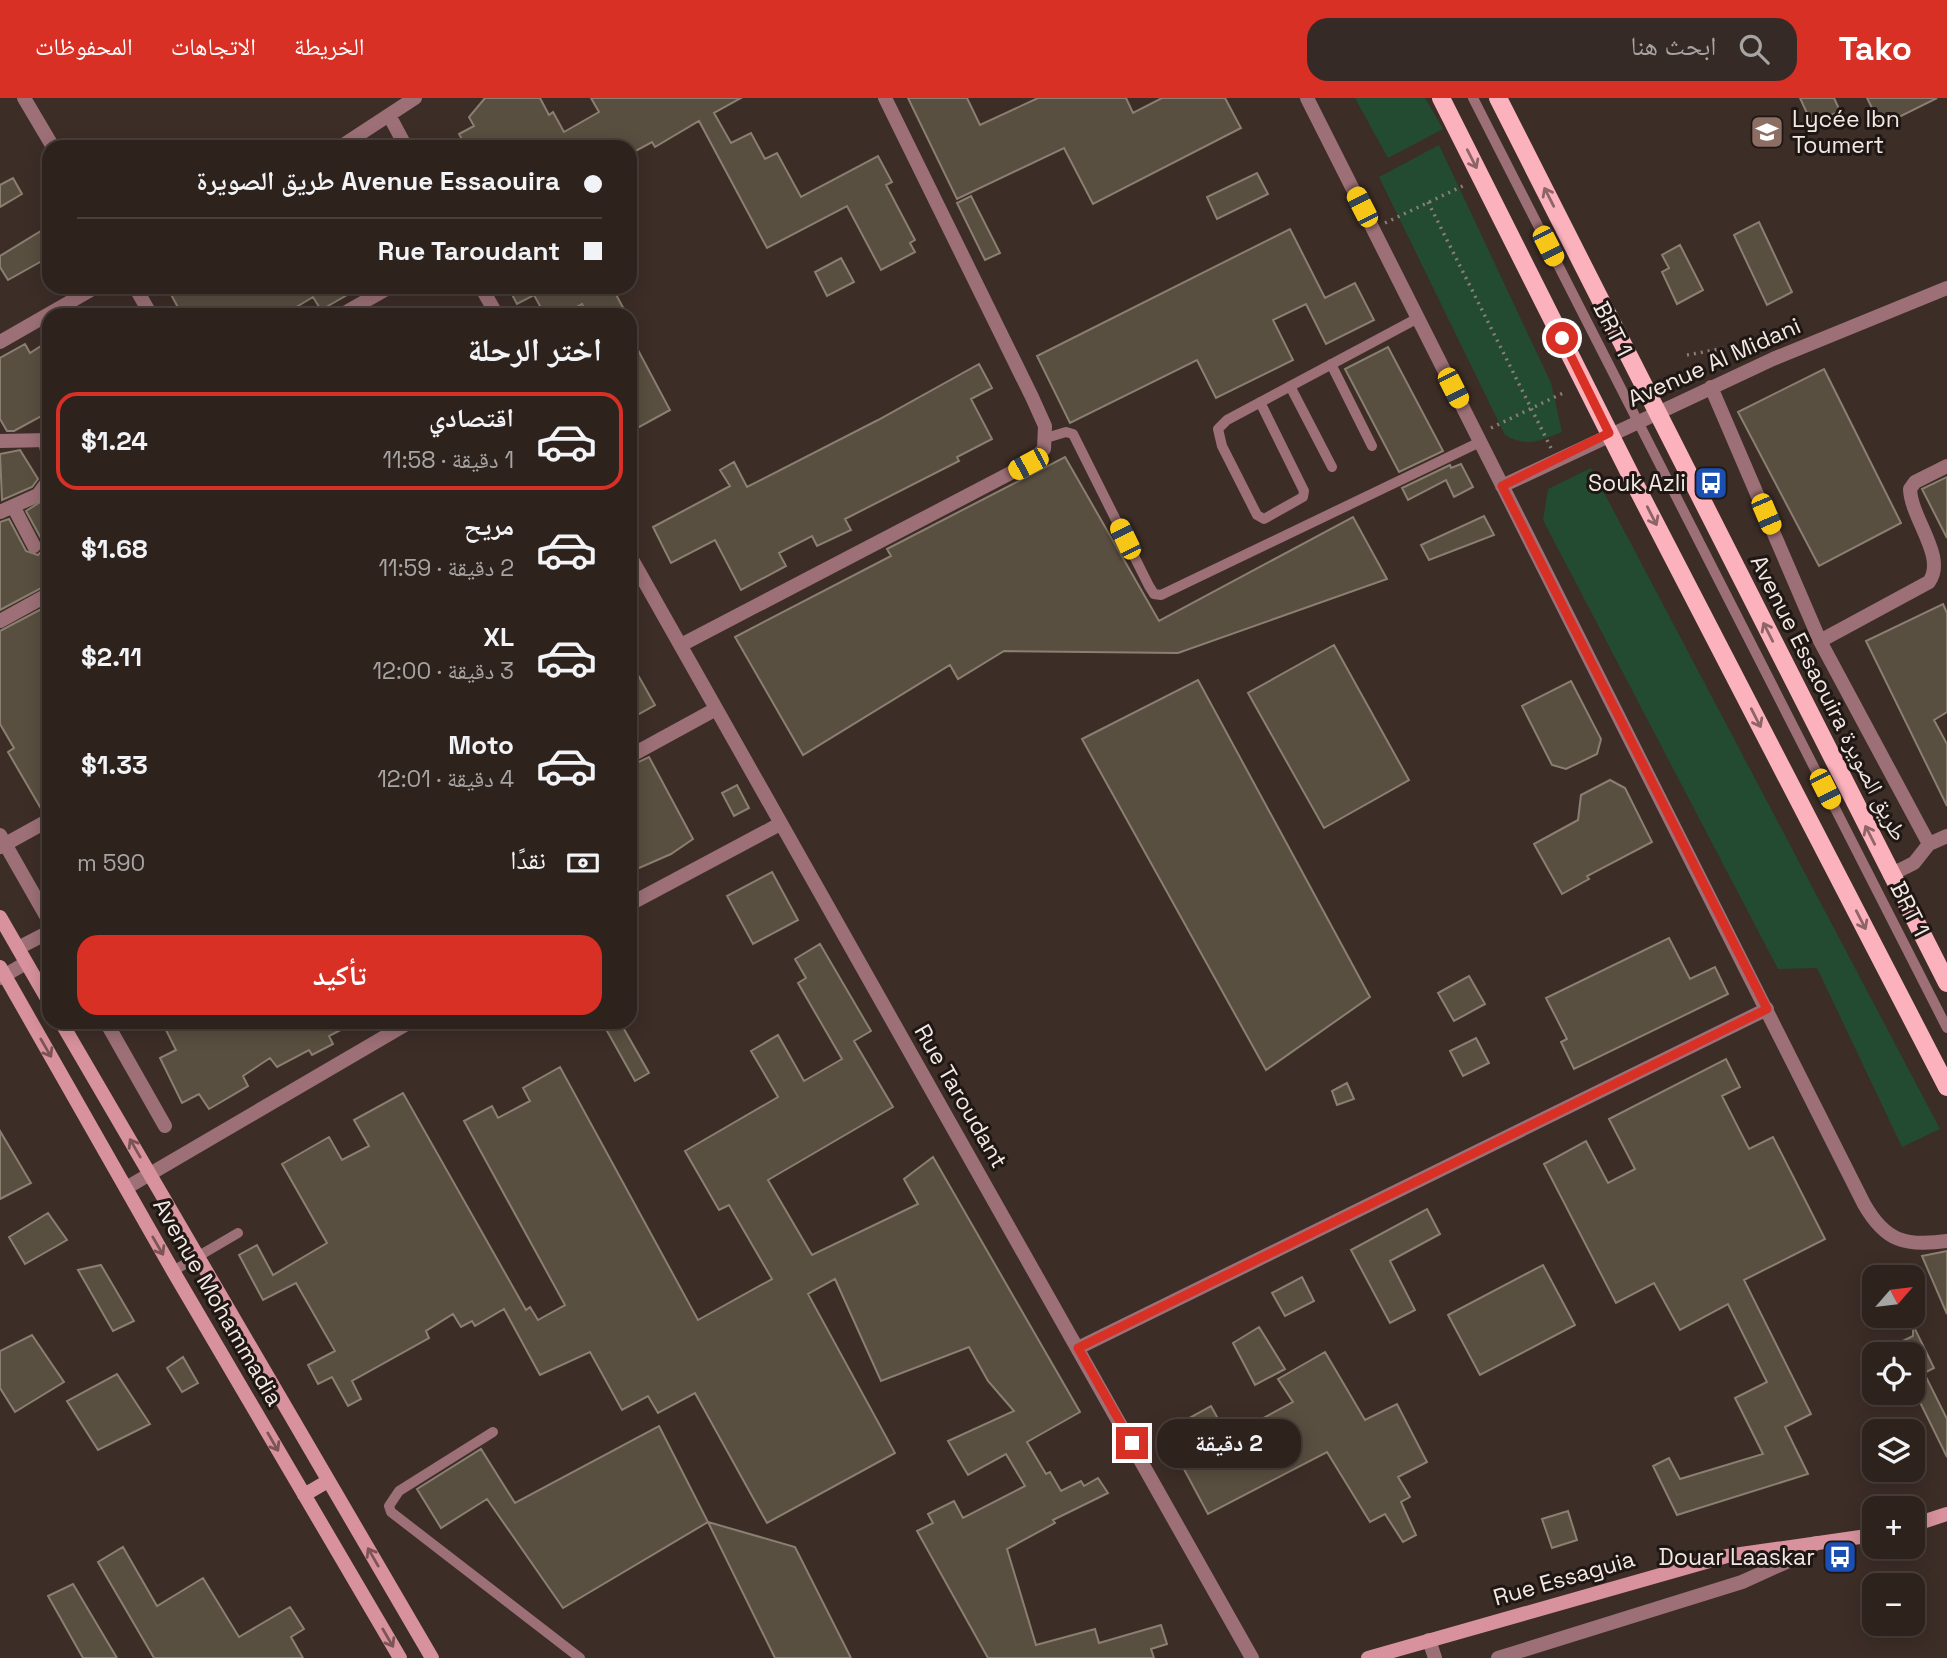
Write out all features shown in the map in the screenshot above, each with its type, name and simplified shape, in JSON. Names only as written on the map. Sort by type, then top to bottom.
[{"type":"main road","points":[[1441,98],[1609,433],[1947,1087]]},
{"type":"main road","name":"Avenue Essaouira طريق الصويرة","points":[[1498,98],[1947,983]]},
{"type":"street","points":[[24,98],[49,140]]},
{"type":"street","points":[[352,140],[415,98]]},
{"type":"street","points":[[681,645],[1028,464],[1044,449],[1046,438],[1032,397],[885,98]]},
{"type":"street","points":[[1307,98],[1874,1222],[1883,1232],[1898,1240],[1930,1243],[1947,1241]]},
{"type":"street","points":[[390,117],[402,140]]},
{"type":"street","name":"Avenue Al Midani","points":[[1502,486],[1609,433],[1773,359],[1947,288]]},
{"type":"street","points":[[59,308],[84,294]]},
{"type":"street","points":[[353,308],[378,294]]},
{"type":"street","points":[[0,342],[42,318]]},
{"type":"street","points":[[1712,387],[1820,641],[1929,844]]},
{"type":"street","points":[[0,441],[42,440]]},
{"type":"street","points":[[1820,641],[1929,582],[1939,573],[1941,561],[1910,489],[1915,482],[1947,466]]},
{"type":"street","points":[[34,546],[6,509],[38,495],[42,490]]},
{"type":"street","name":"Rue Taroudant","points":[[637,568],[1252,1658]]},
{"type":"street","points":[[0,621],[42,598]]},
{"type":"street","points":[[637,751],[716,709]]},
{"type":"street","points":[[42,823],[2,842],[42,909]]},
{"type":"street","points":[[637,900],[780,824]]},
{"type":"street","points":[[1890,875],[1914,863],[1929,844],[1947,836]]},
{"type":"street","points":[[0,917],[42,990]]},
{"type":"street","points":[[18,948],[42,936]]},
{"type":"street","points":[[2,974],[26,963]]},
{"type":"street","name":"Avenue Mohammadia","points":[[2,974],[400,1658]]},
{"type":"street","points":[[1078,1348],[1767,1009]]},
{"type":"street","name":"Avenue Mohammadia","points":[[65,1029],[432,1658]]},
{"type":"street","points":[[110,1029],[165,1126]]},
{"type":"street","points":[[126,1188],[397,1029]]},
{"type":"street","points":[[304,1495],[328,1481]]},
{"type":"street","points":[[1925,1521],[1947,1514]]},
{"type":"street","name":"Rue Essaguia","points":[[1368,1658],[1727,1556],[1862,1537]]},
{"type":"street","name":"Rue Essaguia","points":[[1498,1658],[1742,1582],[1802,1555],[1816,1543]]},
{"type":"street","points":[[1429,1640],[1435,1658]]},
{"type":"lane","name":"BRT 1","points":[[1473,98],[1947,1028]]},
{"type":"lane","points":[[1260,402],[1304,491],[1303,497],[1264,519],[1257,515],[1222,446],[1218,429],[1227,420],[1260,402],[1331,364],[1418,318]]},
{"type":"lane","points":[[1331,364],[1372,446]]},
{"type":"lane","points":[[1290,386],[1332,467]]},
{"type":"lane","points":[[1046,438],[1066,432],[1073,434],[1149,586],[1154,594],[1161,595],[1478,438]]},
{"type":"lane","points":[[173,1271],[238,1233]]},
{"type":"lane","points":[[493,1432],[399,1491],[389,1506],[391,1511],[580,1658]]},
{"type":"path","points":[[1373,229],[1481,177]]},
{"type":"path","points":[[1429,202],[1533,408],[1556,460]]},
{"type":"path","points":[[1687,355],[1746,344],[1762,350],[1773,359]]},
{"type":"path","points":[[1478,438],[1563,393]]},
{"type":"green space","points":[[1355,98],[1425,98],[1443,129],[1388,158]]},
{"type":"green space","points":[[1439,145],[1551,383],[1562,432],[1527,442],[1505,435],[1379,177]]},
{"type":"green space","points":[[1591,468],[1940,1129],[1902,1147],[1817,968],[1778,969],[1543,520],[1548,489]]},
{"type":"building","points":[[485,98],[540,98],[549,115],[553,112],[564,132],[599,112],[591,98],[741,98],[714,113],[731,143],[751,133],[765,159],[777,153],[801,197],[878,156],[892,182],[886,185],[915,240],[910,243],[915,252],[881,270],[847,206],[767,248],[699,121],[655,147],[652,142],[637,150],[637,140],[462,140],[459,134],[474,126],[469,117]]},
{"type":"building","points":[[908,98],[967,98],[980,125],[1038,98],[1126,98],[1133,113],[1162,98],[1225,98],[1241,128],[1093,204],[1064,148],[957,199]]},
{"type":"building","points":[[1800,98],[1834,98],[1840,111],[1812,124]]},
{"type":"building","points":[[1867,98],[1937,98],[1881,126]]},
{"type":"building","points":[[1257,173],[1268,194],[1217,219],[1207,197]]},
{"type":"building","points":[[13,178],[22,194],[0,207],[0,185]]},
{"type":"building","points":[[971,196],[1000,253],[985,260],[957,203]]},
{"type":"building","points":[[1759,222],[1792,292],[1767,305],[1734,235]]},
{"type":"building","points":[[1290,229],[1325,298],[1355,283],[1374,320],[1326,344],[1306,304],[1273,320],[1293,360],[1216,398],[1197,360],[1070,423],[1037,356]]},
{"type":"building","points":[[42,230],[42,261],[8,280],[0,267],[0,256]]},
{"type":"building","points":[[1680,245],[1703,290],[1677,304],[1662,272],[1669,268],[1662,255]]},
{"type":"building","points":[[841,258],[854,282],[827,296],[815,272]]},
{"type":"building","points":[[171,294],[349,294],[324,308],[320,308],[313,297],[295,308],[178,308]]},
{"type":"building","points":[[512,294],[616,294],[623,308],[584,308],[582,304],[575,308],[541,308],[534,295],[517,304]]},
{"type":"building","points":[[25,344],[30,353],[42,348],[42,416],[14,431],[7,431],[0,419],[0,358]]},
{"type":"building","points":[[1388,347],[1443,451],[1399,472],[1345,369]]},
{"type":"building","points":[[637,348],[670,410],[637,428]]},
{"type":"building","points":[[979,364],[992,388],[971,399],[992,439],[957,457],[959,461],[845,519],[851,530],[817,546],[812,536],[779,553],[786,566],[741,590],[715,540],[671,563],[653,527],[730,486],[720,470],[734,462],[747,487],[878,420]]},
{"type":"building","points":[[1824,369],[1901,523],[1819,566],[1738,412]]},
{"type":"building","points":[[20,450],[38,479],[32,487],[2,500],[0,454]]},
{"type":"building","points":[[1065,457],[1159,621],[1353,517],[1387,579],[1178,653],[1004,651],[958,679],[950,665],[803,755],[735,637],[891,556],[887,549]]},
{"type":"building","points":[[1461,464],[1473,487],[1454,497],[1446,480],[1408,500],[1402,488],[1450,465],[1451,468]]},
{"type":"building","points":[[1947,477],[1947,538],[1922,489]]},
{"type":"building","points":[[42,501],[42,540],[26,511]]},
{"type":"building","points":[[1484,516],[1494,535],[1429,560],[1421,545]]},
{"type":"building","points":[[9,519],[26,551],[38,555],[42,551],[42,588],[0,610],[0,522]]},
{"type":"building","points":[[1943,604],[1947,613],[1947,712],[1934,720],[1947,744],[1947,806],[1866,641]]},
{"type":"building","points":[[42,609],[42,810],[8,752],[14,748],[0,724],[0,631]]},
{"type":"building","points":[[1334,645],[1409,780],[1324,828],[1248,693]]},
{"type":"building","points":[[637,673],[655,705],[637,715]]},
{"type":"building","points":[[1198,680],[1370,997],[1266,1070],[1082,739]]},
{"type":"building","points":[[1571,681],[1601,739],[1597,754],[1566,769],[1552,765],[1522,706]]},
{"type":"building","points":[[649,757],[693,839],[671,854],[637,869],[637,763]]},
{"type":"building","points":[[1610,780],[1625,788],[1652,842],[1587,876],[1589,879],[1562,894],[1534,844],[1578,820],[1581,795]]},
{"type":"building","points":[[737,785],[749,808],[734,816],[722,793]]},
{"type":"building","points":[[772,872],[798,920],[753,944],[727,896]]},
{"type":"building","points":[[1669,938],[1690,979],[1715,967],[1728,994],[1574,1069],[1561,1042],[1567,1039],[1546,998]]},
{"type":"building","points":[[820,944],[871,1031],[854,1041],[893,1107],[768,1180],[812,1255],[918,1204],[904,1179],[933,1157],[1080,1412],[1027,1442],[1046,1474],[1050,1472],[1061,1491],[1081,1481],[1084,1486],[1098,1478],[1108,1493],[1053,1520],[1055,1523],[1007,1549],[1036,1645],[1095,1629],[1099,1643],[1161,1625],[1167,1644],[1151,1649],[1154,1658],[988,1658],[917,1531],[933,1523],[928,1514],[954,1501],[963,1518],[1025,1486],[1006,1454],[968,1475],[948,1441],[1014,1411],[988,1381],[969,1347],[881,1381],[835,1279],[808,1294],[895,1453],[767,1523],[695,1393],[658,1413],[648,1396],[622,1410],[590,1352],[540,1375],[504,1309],[475,1326],[472,1321],[461,1327],[453,1314],[426,1331],[429,1338],[352,1381],[361,1399],[348,1406],[332,1377],[318,1384],[308,1365],[335,1351],[296,1283],[263,1300],[239,1255],[257,1245],[273,1275],[327,1243],[282,1164],[329,1137],[342,1160],[369,1146],[354,1120],[403,1093],[526,1310],[530,1307],[538,1320],[565,1305],[464,1121],[492,1106],[498,1118],[530,1101],[523,1088],[560,1067],[698,1320],[772,1279],[729,1205],[719,1210],[685,1151],[778,1097],[751,1051],[778,1035],[804,1081],[842,1059],[798,983],[806,978],[795,959]]},
{"type":"building","points":[[1469,976],[1485,1004],[1454,1021],[1438,993]]},
{"type":"building","points":[[166,1029],[342,1029],[329,1036],[333,1044],[312,1055],[309,1050],[277,1067],[270,1058],[243,1076],[248,1086],[209,1109],[199,1094],[182,1103],[160,1058],[176,1050]]},
{"type":"building","points":[[606,1029],[624,1029],[649,1073],[635,1081]]},
{"type":"building","points":[[1476,1038],[1489,1063],[1463,1076],[1450,1051]]},
{"type":"building","points":[[1726,1059],[1740,1087],[1722,1096],[1749,1149],[1773,1137],[1825,1239],[1744,1280],[1811,1414],[1785,1427],[1808,1474],[1677,1515],[1653,1466],[1669,1458],[1680,1479],[1763,1454],[1735,1398],[1767,1382],[1728,1304],[1680,1330],[1654,1283],[1616,1303],[1544,1164],[1586,1141],[1608,1183],[1635,1169],[1609,1119]]},
{"type":"building","points":[[1347,1083],[1354,1099],[1337,1105],[1332,1091]]},
{"type":"building","points":[[0,1131],[31,1183],[0,1199]]},
{"type":"building","points":[[1427,1209],[1440,1234],[1390,1261],[1415,1310],[1390,1323],[1351,1250]]},
{"type":"building","points":[[48,1213],[67,1240],[25,1264],[9,1237]]},
{"type":"building","points":[[1947,1251],[1947,1314],[1922,1256]]},
{"type":"building","points":[[101,1265],[134,1321],[113,1331],[78,1270]]},
{"type":"building","points":[[1543,1265],[1575,1325],[1480,1375],[1448,1315]]},
{"type":"building","points":[[1302,1277],[1314,1301],[1285,1316],[1272,1293]]},
{"type":"building","points":[[1259,1327],[1285,1369],[1255,1385],[1233,1343]]},
{"type":"building","points":[[1914,1328],[1921,1342],[1901,1342],[1913,1336]]},
{"type":"building","points":[[32,1335],[64,1382],[15,1412],[0,1388],[0,1351]]},
{"type":"building","points":[[1925,1350],[1934,1368],[1925,1372]]},
{"type":"building","points":[[1325,1352],[1365,1420],[1397,1404],[1427,1462],[1398,1477],[1410,1497],[1401,1502],[1416,1535],[1403,1542],[1385,1514],[1370,1522],[1327,1452],[1208,1514],[1164,1432],[1211,1406],[1228,1437],[1293,1402],[1278,1379]]},
{"type":"building","points":[[183,1357],[198,1383],[182,1392],[167,1368]]},
{"type":"building","points":[[117,1374],[150,1424],[98,1450],[67,1401]]},
{"type":"building","points":[[1925,1375],[1947,1419],[1947,1457],[1921,1405],[1925,1405]]},
{"type":"building","points":[[659,1426],[708,1522],[563,1608],[487,1499],[441,1528],[417,1489],[481,1449],[515,1503]]},
{"type":"building","points":[[1568,1511],[1577,1540],[1552,1548],[1542,1519]]},
{"type":"building","points":[[708,1522],[795,1547],[851,1658],[775,1658]]},
{"type":"building","points":[[123,1547],[157,1606],[203,1578],[239,1637],[290,1607],[304,1629],[291,1637],[303,1658],[154,1658],[98,1562]]},
{"type":"building","points":[[73,1584],[117,1658],[83,1658],[48,1596]]},
{"type":"place","name":"Lycée Ibn Toumert","points":[[1767,132]]},
{"type":"place","name":"Souk Azli","points":[[1711,483]]},
{"type":"place","name":"Douar Laaskar","points":[[1840,1557]]},
{"type":"route","points":[[1132,1443],[1078,1348],[1767,1009],[1502,486],[1609,433],[1562,338]]}]
